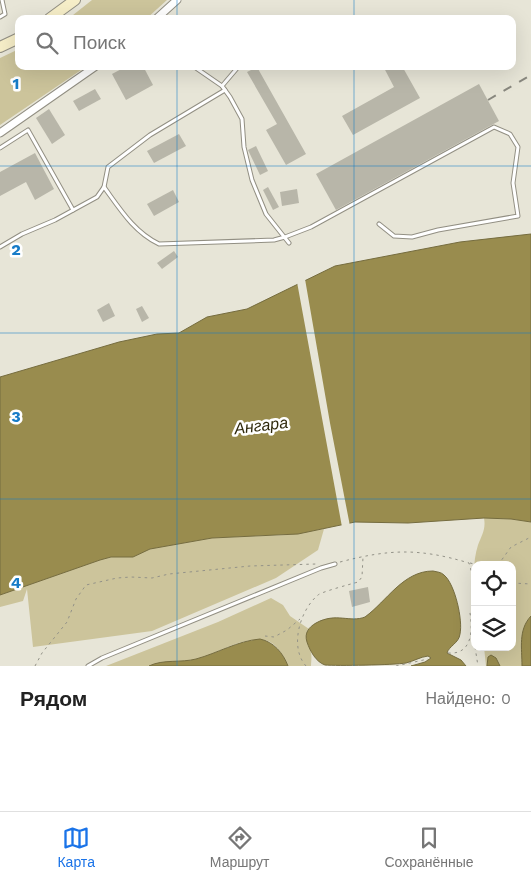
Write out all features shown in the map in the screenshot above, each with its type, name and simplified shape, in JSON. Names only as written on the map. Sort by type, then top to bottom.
[{"type":"main road","points":[[54,15],[75,0]]},
{"type":"main road","points":[[0,47],[15,40]]},
{"type":"street","points":[[164,15],[177,0]]},
{"type":"street","points":[[0,133],[90,70]]},
{"type":"lane","points":[[0,17],[5,14],[2,0]]},
{"type":"lane","points":[[199,70],[222,86],[242,119],[244,147],[252,180],[266,214],[290,243]]},
{"type":"lane","points":[[222,86],[236,70]]},
{"type":"lane","points":[[0,247],[97,197],[104,187],[108,167],[150,135],[225,90]]},
{"type":"lane","points":[[104,187],[132,225],[149,240],[159,244],[274,240],[311,227],[337,214],[494,128],[510,134],[518,147],[513,183],[518,216],[438,230],[412,237],[394,236],[379,224]]},
{"type":"lane","points":[[0,148],[28,130],[73,210]]},
{"type":"lane","points":[[88,666],[102,658],[321,568],[335,564]]},
{"type":"path","points":[[501,561],[510,547],[531,537]]},
{"type":"path","points":[[335,564],[363,556],[410,551],[448,557],[469,563],[471,570]]},
{"type":"path","points":[[265,636],[274,638],[287,630],[301,619],[319,594],[358,582],[362,578],[363,556]]},
{"type":"path","points":[[35,666],[42,653],[67,622],[76,598],[86,585],[116,578],[152,578],[169,574],[250,566],[315,564]]},
{"type":"path","points":[[516,583],[531,584]]},
{"type":"path","points":[[301,619],[297,643],[301,661],[306,666]]},
{"type":"path","points":[[448,653],[460,652],[467,646],[471,628]]},
{"type":"path","points":[[476,651],[478,666]]},
{"type":"path","points":[[396,666],[428,659]]},
{"type":"shaded area","points":[[92,0],[167,0],[150,15],[73,15]]},
{"type":"shaded area","points":[[15,51],[15,70],[81,70],[0,125],[0,58]]},
{"type":"shaded area","points":[[484,518],[531,522],[531,616],[523,633],[522,666],[500,666],[496,658],[491,655],[486,666],[484,651],[516,651],[516,561],[475,561],[484,529]]},
{"type":"shaded area","points":[[324,529],[318,550],[276,578],[152,631],[33,647],[27,589],[23,601],[0,607],[0,595],[111,557],[133,557],[150,549],[212,538],[287,535]]},
{"type":"shaded area","points":[[271,598],[283,605],[290,616],[309,629],[307,638],[311,655],[311,666],[288,666],[281,653],[272,643],[254,640],[236,644],[202,658],[182,662],[159,663],[148,666],[106,666],[218,622]]},
{"type":"water","name":"Ангара","points":[[531,234],[531,522],[484,518],[408,523],[355,522],[298,534],[212,538],[150,549],[133,557],[111,557],[0,595],[0,377],[119,342],[157,334],[179,333],[207,317],[247,309],[335,266],[460,242]]},
{"type":"water","points":[[433,571],[442,573],[452,586],[459,612],[461,628],[459,637],[447,653],[461,660],[466,666],[411,666],[425,662],[431,658],[428,656],[400,664],[325,665],[314,656],[306,639],[309,628],[313,625],[330,618],[359,619],[365,617],[404,581],[422,572]]},
{"type":"water","points":[[531,616],[531,666],[522,666],[522,633]]},
{"type":"water","points":[[265,640],[277,649],[288,666],[149,666],[196,659],[243,642]]},
{"type":"water","points":[[491,655],[496,658],[500,666],[487,666],[488,657]]},
{"type":"pier","points":[[305,279],[350,526],[342,527],[297,282]]},
{"type":"building","points":[[120,70],[145,70],[153,85],[126,100],[112,74]]},
{"type":"building","points":[[259,70],[306,154],[286,165],[266,130],[277,124],[247,72]]},
{"type":"building","points":[[385,70],[404,70],[420,98],[353,135],[342,116],[394,87]]},
{"type":"building","points":[[479,84],[499,121],[336,210],[316,174]]},
{"type":"building","points":[[95,89],[101,99],[79,111],[73,101]]},
{"type":"building","points":[[49,109],[65,135],[52,144],[36,118]]},
{"type":"building","points":[[179,134],[186,146],[154,163],[147,151]]},
{"type":"building","points":[[256,146],[268,171],[260,175],[248,150]]},
{"type":"building","points":[[35,153],[54,189],[35,200],[26,182],[0,196],[0,172]]},
{"type":"building","points":[[268,187],[279,207],[273,210],[263,190]]},
{"type":"building","points":[[297,189],[299,203],[282,206],[280,192]]},
{"type":"building","points":[[173,190],[179,202],[154,216],[147,204]]},
{"type":"building","points":[[174,251],[178,257],[162,269],[157,263]]},
{"type":"building","points":[[109,303],[115,316],[103,322],[97,310]]},
{"type":"building","points":[[142,306],[149,318],[142,322],[136,309]]},
{"type":"building","points":[[368,587],[370,602],[352,607],[349,591]]},
{"type":"railway","points":[[488,100],[531,75]]}]
